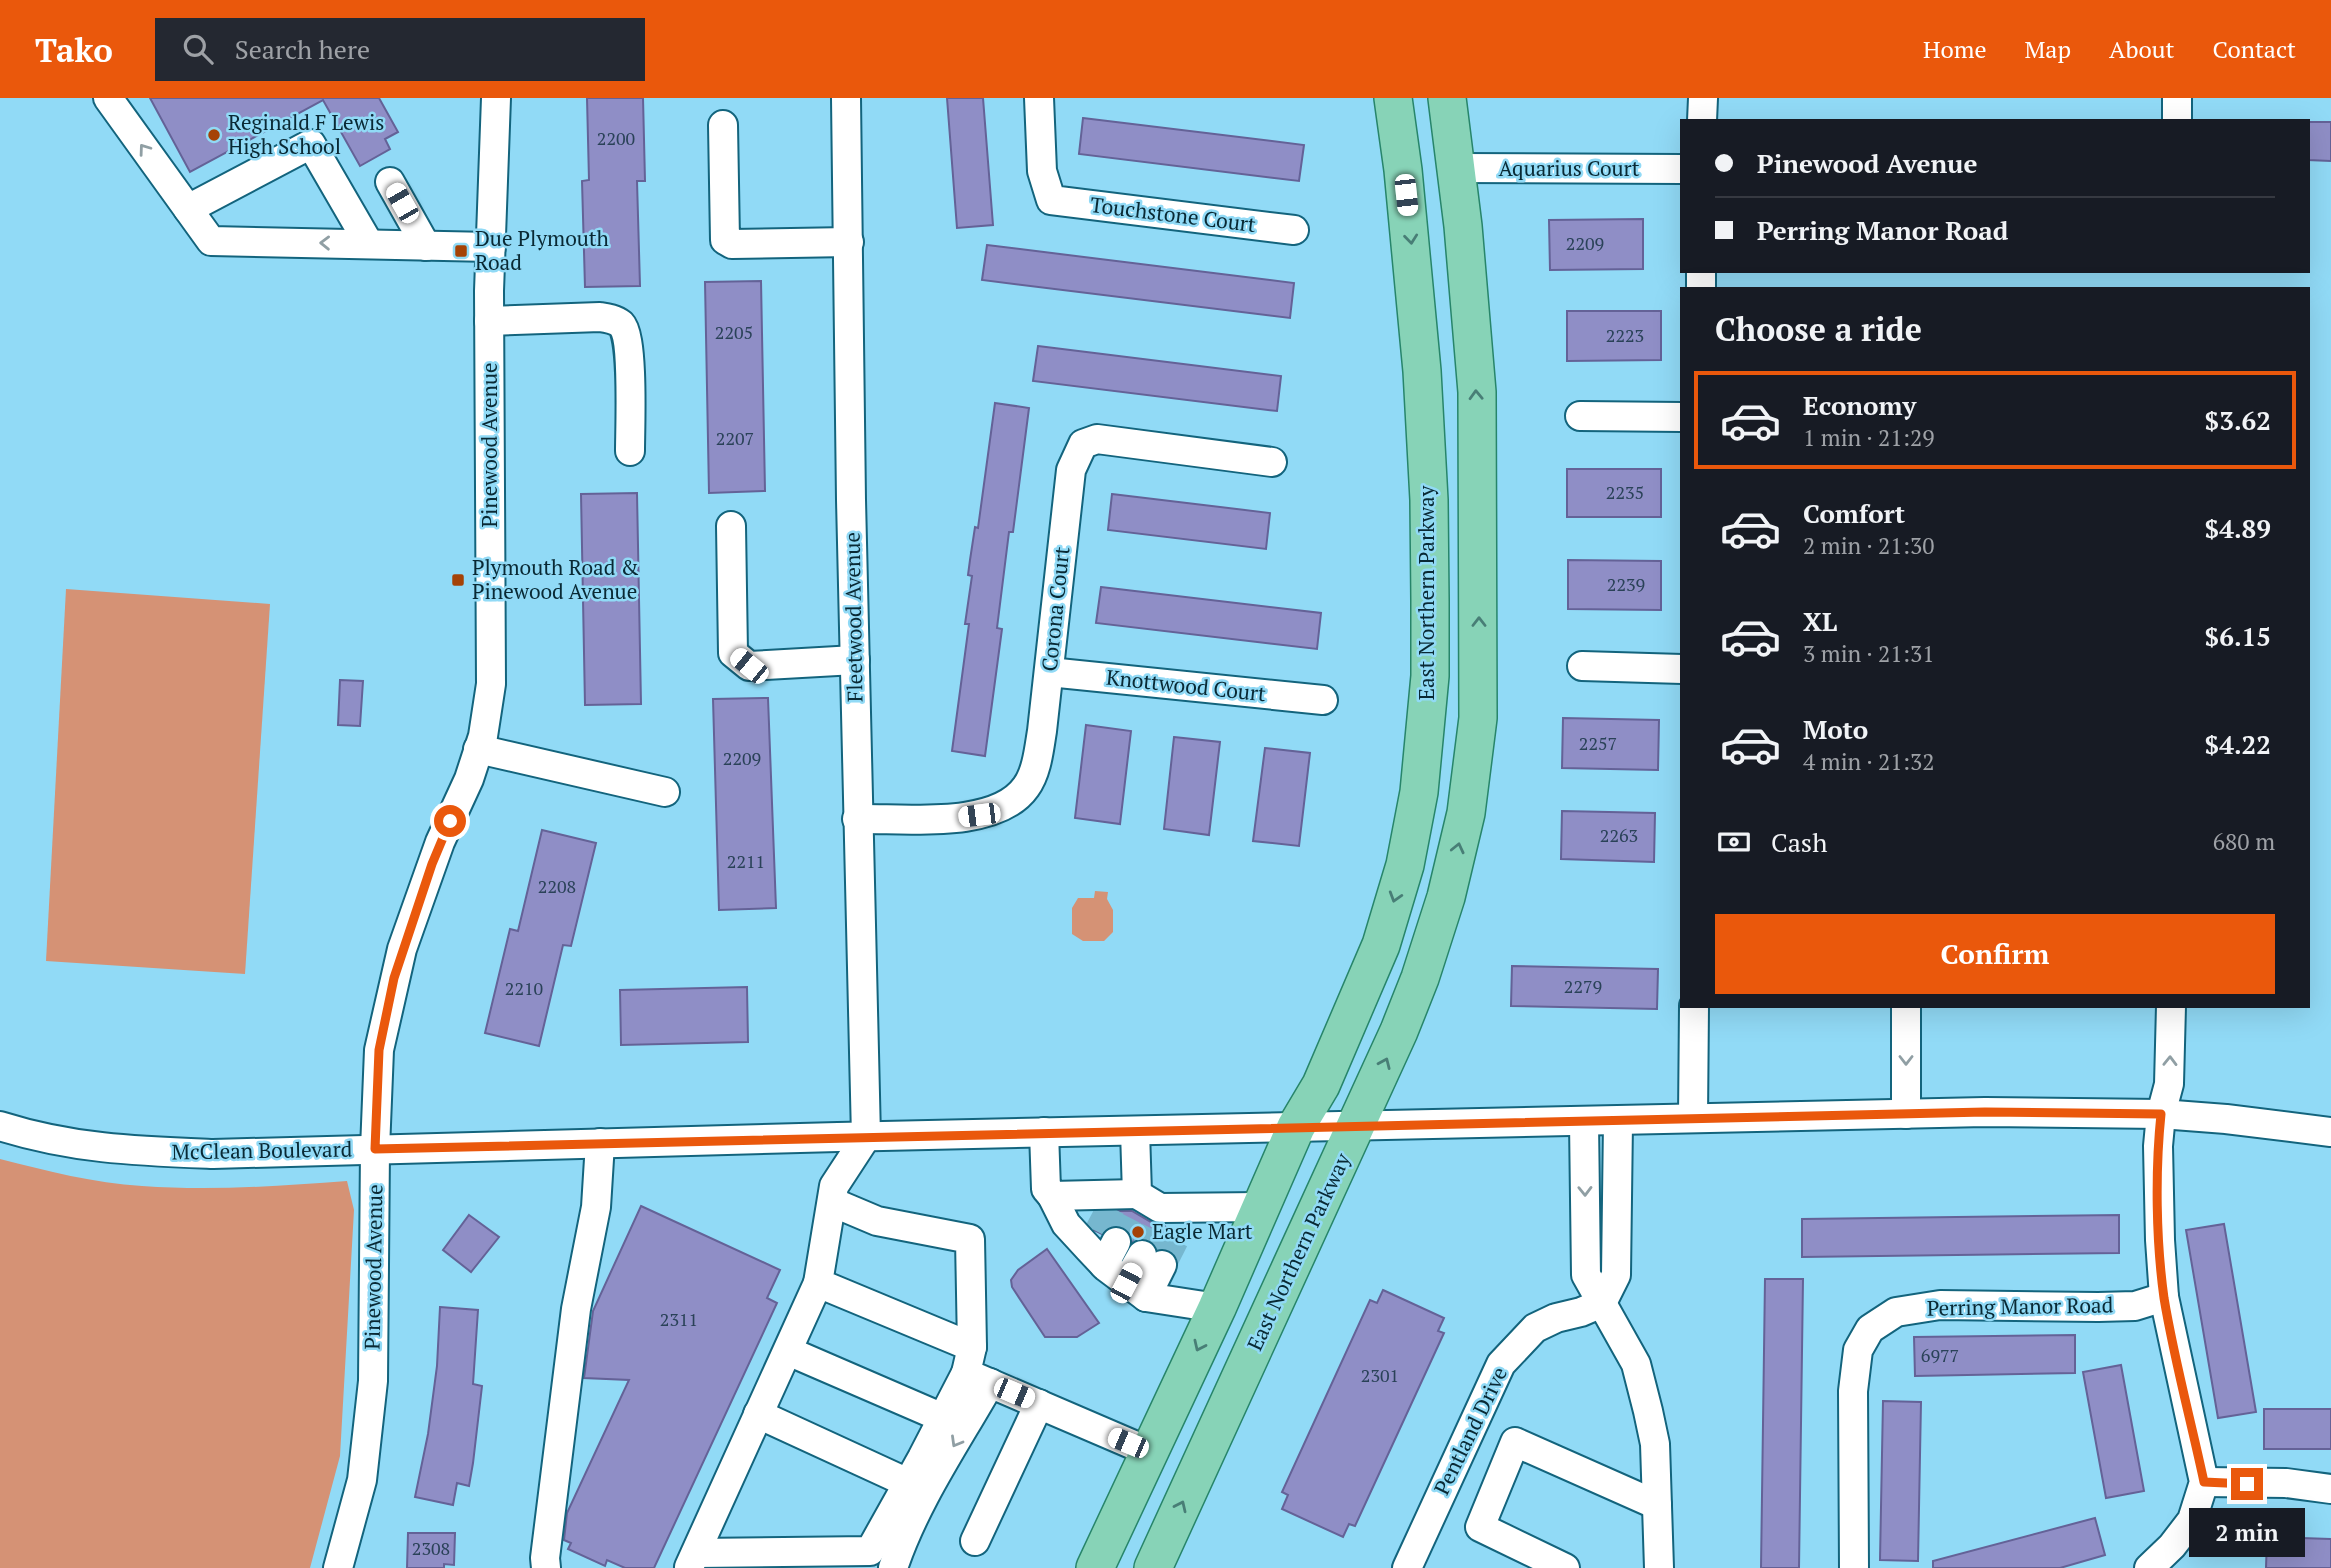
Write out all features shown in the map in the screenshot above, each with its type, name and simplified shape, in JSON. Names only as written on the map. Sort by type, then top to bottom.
[{"type":"main road","name":"East Northern Parkway","points":[[1095,1568],[1217,1308],[1296,1127],[1321,1085],[1381,945],[1405,865],[1419,792],[1430,676],[1429,513],[1422,371],[1409,220],[1392,98]]},
{"type":"main road","name":"East Northern Parkway","points":[[1153,1568],[1358,1125],[1420,978],[1446,897],[1466,813],[1478,718],[1477,392],[1470,292],[1447,98]]},
{"type":"street","points":[[108,98],[211,241],[491,247]]},
{"type":"street","name":"Pinewood Avenue","points":[[338,1568],[362,1480],[373,1381],[375,1149],[379,1050],[394,978],[440,842],[469,779],[491,684],[489,321],[496,98]]},
{"type":"street","name":"Fleetwood Avenue","points":[[846,98],[857,819],[866,1137]]},
{"type":"street","name":"Touchstone Court","points":[[1039,98],[1042,171],[1051,200],[1294,230]]},
{"type":"street","points":[[1702,119],[1703,98]]},
{"type":"street","points":[[2177,98],[2177,119]]},
{"type":"street","points":[[723,125],[725,240],[732,244],[849,242]]},
{"type":"street","points":[[188,209],[311,144],[369,244]]},
{"type":"street","name":"Aquarius Court","points":[[1457,168],[1680,169]]},
{"type":"street","points":[[390,182],[426,246]]},
{"type":"street","points":[[489,321],[600,317],[612,319],[623,326],[629,343],[630,451]]},
{"type":"street","points":[[1580,416],[1680,417]]},
{"type":"street","name":"Corona Court","points":[[857,819],[979,815],[1016,800],[1028,786],[1038,755],[1071,470],[1083,444],[1097,439],[1272,462]]},
{"type":"street","points":[[731,526],[733,653],[749,666],[855,660]]},
{"type":"street","points":[[1582,666],[1680,668]]},
{"type":"street","name":"Knottwood Court","points":[[1049,672],[1323,700]]},
{"type":"street","points":[[478,749],[665,792]]},
{"type":"street","points":[[1693,1118],[1694,1008]]},
{"type":"street","points":[[1906,1008],[1906,1114]]},
{"type":"street","points":[[2149,1568],[2172,1546],[2192,1520],[2199,1505],[2204,1482],[2164,1297],[2158,1146],[2161,1114],[2169,1084],[2171,1008]]},
{"type":"street","name":"McClean Boulevard","points":[[0,1126],[37,1138],[116,1151],[213,1154],[1044,1132],[1906,1114],[2161,1114],[2331,1132]]},
{"type":"street","points":[[1584,1122],[1587,1275],[1636,1364],[1655,1444],[1660,1568]]},
{"type":"street","points":[[1602,1303],[1616,1275],[1618,1122]]},
{"type":"street","points":[[1128,1199],[1135,1130]]},
{"type":"street","points":[[1044,1132],[1046,1189],[1066,1224],[1102,1247],[1136,1290],[1217,1308]]},
{"type":"street","points":[[866,1137],[834,1186],[818,1283],[692,1561],[870,1551],[943,1418],[976,1367]]},
{"type":"street","points":[[546,1568],[545,1558],[576,1309],[596,1207],[600,1143]]},
{"type":"street","points":[[1052,1196],[1128,1199],[1160,1208],[1173,1218],[1261,1207]]},
{"type":"street","points":[[832,1202],[877,1221],[970,1239],[976,1367],[893,1568]]},
{"type":"street","points":[[1136,1290],[1152,1260]]},
{"type":"street","points":[[818,1283],[976,1367],[1039,1404],[1150,1452]]},
{"type":"street","name":"Perring Manor Road","points":[[1854,1568],[1853,1391],[1858,1350],[1870,1329],[1896,1312],[1940,1305],[2135,1306],[2164,1297]]},
{"type":"street","name":"Pentland Drive","points":[[1407,1568],[1501,1364],[1535,1328],[1602,1303]]},
{"type":"street","points":[[788,1351],[943,1418]]},
{"type":"street","points":[[975,1541],[1039,1404]]},
{"type":"street","points":[[758,1414],[908,1483]]},
{"type":"street","points":[[1565,1568],[1480,1527],[1515,1442],[1657,1505]]},
{"type":"street","points":[[2204,1482],[2286,1483],[2331,1489]]},
{"type":"shaded area","points":[[66,589],[270,604],[245,974],[46,961]]},
{"type":"shaded area","points":[[1095,891],[1108,892],[1107,899],[1113,910],[1113,932],[1104,941],[1083,941],[1072,934],[1072,908],[1078,898],[1094,898]]},
{"type":"shaded area","points":[[0,1159],[88,1179],[142,1186],[219,1188],[347,1181],[354,1210],[340,1456],[310,1568],[0,1568]]},
{"type":"building","name":"Reginald F Lewis High School","points":[[150,98],[379,98],[398,132],[385,139],[390,149],[360,166],[323,100],[190,172]]},
{"type":"building","points":[[587,98],[643,98],[645,181],[637,181],[640,286],[585,287],[582,181],[589,180]]},
{"type":"building","points":[[947,98],[983,98],[993,225],[957,228]]},
{"type":"building","points":[[1083,118],[1304,145],[1299,181],[1079,154]]},
{"type":"building","points":[[2310,122],[2331,122],[2331,161],[2310,160]]},
{"type":"building","points":[[1643,219],[1643,269],[1550,270],[1549,220]]},
{"type":"building","points":[[987,245],[1294,283],[1290,318],[982,280]]},
{"type":"building","points":[[761,281],[765,491],[709,493],[705,282]]},
{"type":"building","points":[[1567,311],[1661,311],[1661,360],[1567,361]]},
{"type":"building","points":[[1038,346],[1281,376],[1277,411],[1033,381]]},
{"type":"building","points":[[995,403],[1029,408],[1013,532],[1009,532],[997,628],[1002,629],[985,756],[952,751],[969,624],[965,624],[972,576],[968,575],[975,527],[978,528]]},
{"type":"building","points":[[1567,469],[1661,469],[1661,517],[1567,517]]},
{"type":"building","points":[[637,493],[641,704],[585,705],[581,494]]},
{"type":"building","points":[[1112,494],[1270,513],[1266,549],[1108,530]]},
{"type":"building","points":[[1568,560],[1661,561],[1661,610],[1568,609]]},
{"type":"building","points":[[1101,587],[1321,613],[1317,649],[1096,623]]},
{"type":"building","points":[[340,680],[363,681],[360,726],[338,725]]},
{"type":"building","points":[[768,698],[776,908],[719,910],[713,699]]},
{"type":"building","points":[[1563,718],[1659,720],[1658,770],[1562,768]]},
{"type":"building","points":[[1086,725],[1131,731],[1120,824],[1075,818]]},
{"type":"building","points":[[1174,737],[1220,742],[1209,835],[1164,829]]},
{"type":"building","points":[[1265,748],[1310,753],[1299,846],[1253,841]]},
{"type":"building","points":[[1562,811],[1655,813],[1654,862],[1561,859]]},
{"type":"building","points":[[542,830],[596,843],[571,946],[563,945],[539,1046],[485,1033],[510,929],[518,931]]},
{"type":"building","points":[[1512,966],[1658,969],[1657,1009],[1511,1006]]},
{"type":"building","points":[[747,987],[748,1042],[621,1045],[620,990]]},
{"type":"building","points":[[641,1206],[780,1270],[767,1298],[777,1303],[654,1568],[625,1568],[607,1560],[605,1566],[568,1549],[571,1543],[564,1540],[567,1513],[629,1380],[584,1378],[593,1311]]},
{"type":"building","points":[[1103,1211],[1132,1211],[1184,1236],[1174,1254],[1169,1250],[1157,1250],[1150,1240],[1141,1238],[1133,1242],[1130,1233],[1123,1227],[1108,1228],[1102,1234],[1094,1230]]},
{"type":"building","points":[[469,1215],[499,1237],[471,1272],[443,1250]]},
{"type":"building","points":[[2119,1215],[2119,1253],[1802,1257],[1802,1219]]},
{"type":"building","points":[[2224,1224],[2256,1412],[2218,1418],[2186,1230]]},
{"type":"building","points":[[1047,1249],[1099,1323],[1077,1337],[1045,1337],[1012,1287],[1011,1280],[1018,1270]]},
{"type":"building","points":[[1765,1279],[1803,1279],[1799,1568],[1761,1568]]},
{"type":"building","points":[[1383,1290],[1444,1318],[1438,1331],[1444,1333],[1355,1526],[1349,1524],[1343,1537],[1282,1509],[1288,1495],[1282,1492],[1370,1300],[1377,1303]]},
{"type":"building","points":[[440,1307],[478,1310],[473,1384],[482,1386],[473,1463],[469,1486],[457,1483],[453,1505],[415,1497],[428,1434],[437,1366]]},
{"type":"building","points":[[2075,1335],[2075,1373],[1915,1376],[1914,1337]]},
{"type":"building","points":[[2121,1365],[2144,1491],[2106,1498],[2083,1372]]},
{"type":"building","points":[[1883,1401],[1921,1402],[1918,1561],[1880,1560]]},
{"type":"building","points":[[2264,1409],[2331,1409],[2331,1449],[2264,1449]]},
{"type":"building","points":[[2095,1518],[2105,1555],[2060,1568],[1933,1568],[1933,1561]]},
{"type":"building","points":[[408,1533],[455,1533],[454,1565],[444,1564],[444,1568],[407,1568]]},
{"type":"building","points":[[2267,1537],[2331,1539],[2331,1568],[2266,1568]]},
{"type":"tunnel","points":[[1098,1232],[1115,1200]]},
{"type":"tunnel","points":[[1116,1242],[1133,1209]]},
{"type":"tunnel","points":[[1142,1255],[1158,1223]]},
{"type":"tunnel","points":[[1162,1265],[1178,1233]]},
{"type":"place","name":"Reginald F Lewis High School","points":[[214,135]]},
{"type":"place","name":"Due Plymouth Road","points":[[461,251]]},
{"type":"place","name":"Plymouth Road & Pinewood Avenue","points":[[458,580]]},
{"type":"place","name":"Eagle Mart","points":[[1138,1232]]},
{"type":"route","points":[[450,821],[432,864],[394,978],[379,1050],[375,1149],[1985,1112],[2161,1114],[2158,1193],[2164,1297],[2204,1482],[2247,1484]]}]
